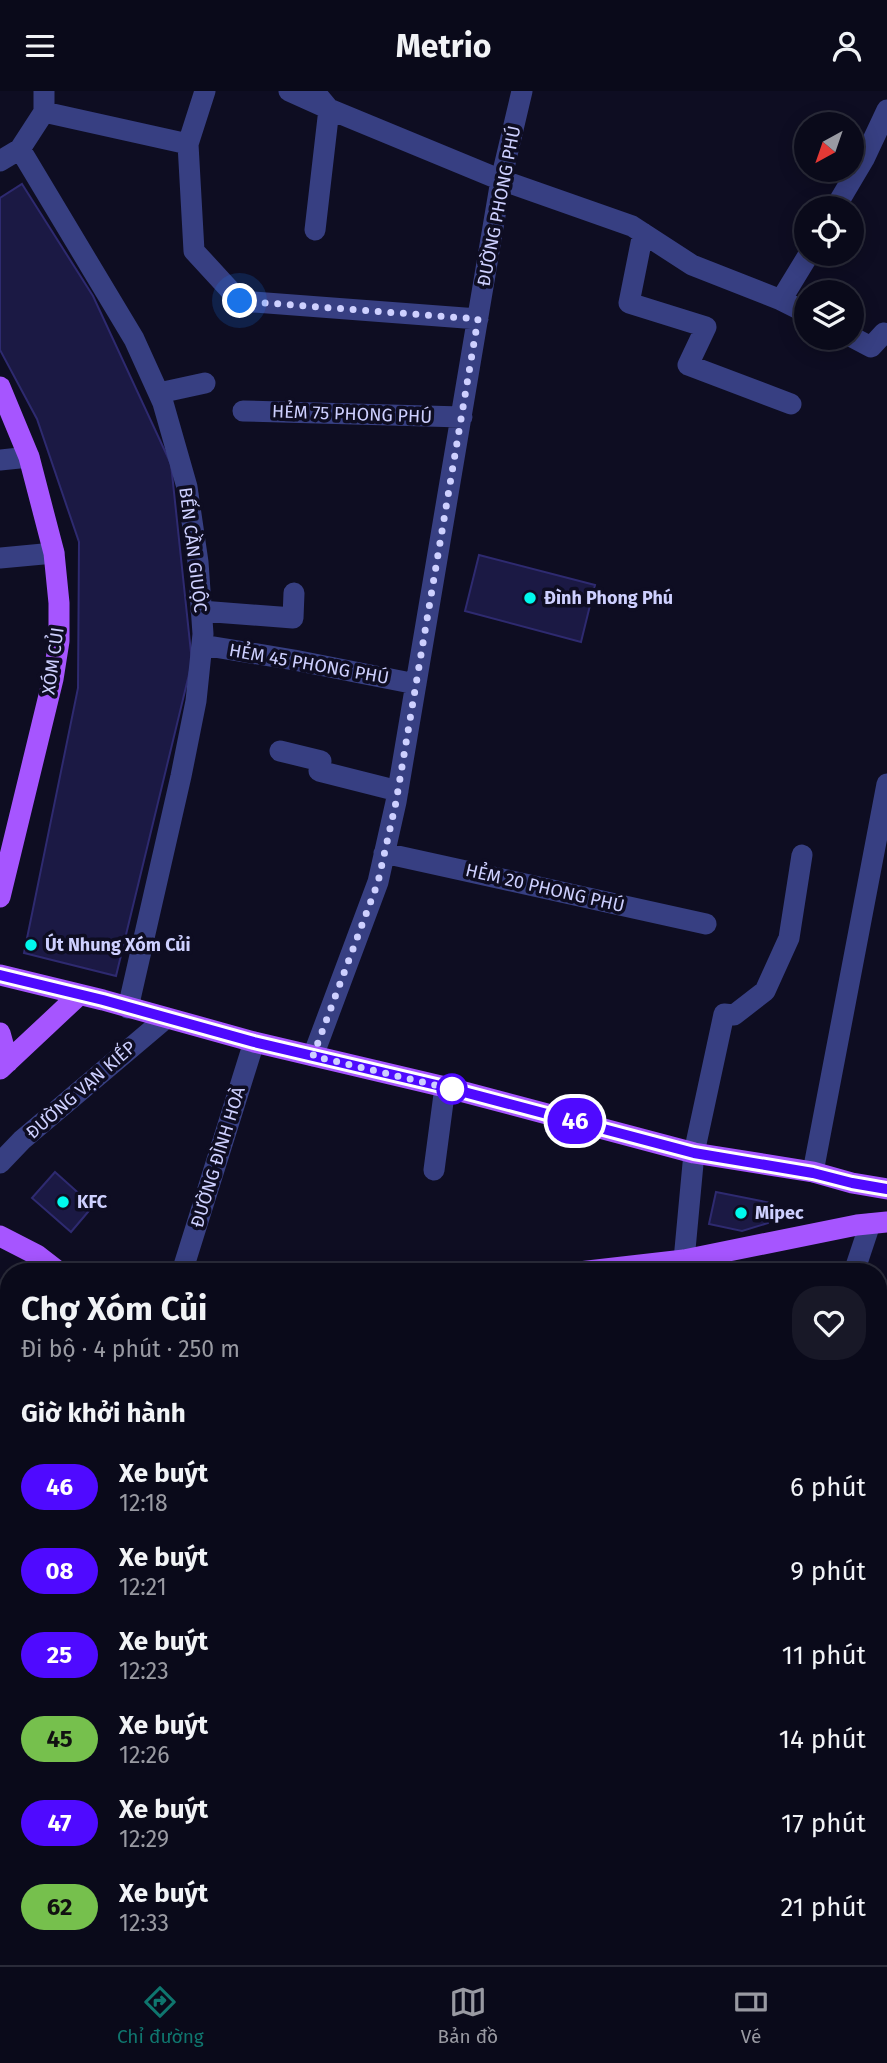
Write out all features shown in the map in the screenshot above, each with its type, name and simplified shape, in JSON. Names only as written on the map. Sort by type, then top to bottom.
[{"type":"main road","name":"XÓM CỦI","points":[[0,387],[29,457],[54,553],[59,603],[59,641],[53,679],[0,897]]},
{"type":"main road","points":[[0,975],[694,1153],[813,1173],[887,1189]]},
{"type":"main road","points":[[3,1065],[79,995]]},
{"type":"main road","points":[[0,1033],[3,1065]]},
{"type":"main road","points":[[696,1263],[878,1223]]},
{"type":"main road","points":[[0,1236],[47,1263]]},
{"type":"street","points":[[205,91],[188,144],[194,251],[240,301],[478,319]]},
{"type":"street","points":[[289,91],[501,180],[632,226],[692,265],[794,306]]},
{"type":"street","points":[[314,91],[329,109],[316,230]]},
{"type":"street","name":"ĐƯỜNG PHONG PHÚ","points":[[313,1056],[378,882],[398,791],[516,93]]},
{"type":"street","points":[[0,161],[20,149],[44,101],[188,144]]},
{"type":"street","points":[[842,196],[887,110]]},
{"type":"street","name":"BẾN CẦN GIUỘC","points":[[20,149],[134,339],[159,393],[187,487],[198,562],[202,645],[196,701],[128,1008]]},
{"type":"street","points":[[643,233],[629,303],[706,327],[688,365],[791,404]]},
{"type":"street","points":[[781,300],[801,266]]},
{"type":"street","points":[[864,343],[871,347],[884,333],[887,335]]},
{"type":"street","points":[[159,393],[205,383]]},
{"type":"street","name":"HẺM 75 PHONG PHÚ","points":[[243,411],[462,417]]},
{"type":"street","points":[[0,460],[29,457]]},
{"type":"street","points":[[0,558],[54,553]]},
{"type":"street","points":[[201,611],[293,618],[294,593]]},
{"type":"street","name":"HẺM 45 PHONG PHÚ","points":[[202,645],[416,684]]},
{"type":"street","points":[[280,751],[321,761],[319,771],[398,791]]},
{"type":"street","points":[[813,1173],[887,784]]},
{"type":"street","name":"HẺM 20 PHONG PHÚ","points":[[384,853],[706,924]]},
{"type":"street","points":[[682,1263],[694,1153],[724,1014],[734,1015],[765,991],[789,938],[802,855]]},
{"type":"street","name":"ĐƯỜNG VẠN KIẾP","points":[[0,1163],[22,1140],[165,1019]]},
{"type":"street","name":"ĐƯỜNG ĐÌNH HOÀ","points":[[186,1263],[254,1042]]},
{"type":"street","points":[[434,1170],[445,1087]]},
{"type":"street","points":[[858,1263],[878,1223]]},
{"type":"building","points":[[22,184],[93,296],[171,464],[192,662],[116,976],[24,953],[78,688],[79,542],[37,419],[0,350],[0,198]]},
{"type":"building","name":"Đình Phong Phú","points":[[479,555],[595,585],[581,642],[465,611]]},
{"type":"building","name":"KFC","points":[[55,1172],[93,1206],[71,1232],[32,1198]]},
{"type":"building","name":"Mipec","points":[[716,1192],[771,1203],[768,1223],[742,1231],[709,1224]]},
{"type":"bus line","name":"46","points":[[0,975],[694,1153],[813,1173],[887,1189]]},
{"type":"place","name":"Đình Phong Phú","points":[[530,598]]},
{"type":"place","name":"Út Nhung Xóm Củi","points":[[31,945]]},
{"type":"place","name":"KFC","points":[[63,1202]]},
{"type":"place","name":"Mipec","points":[[741,1213]]},
{"type":"route","points":[[240,301],[478,319],[396,802],[378,882],[313,1056],[452,1089]]}]
